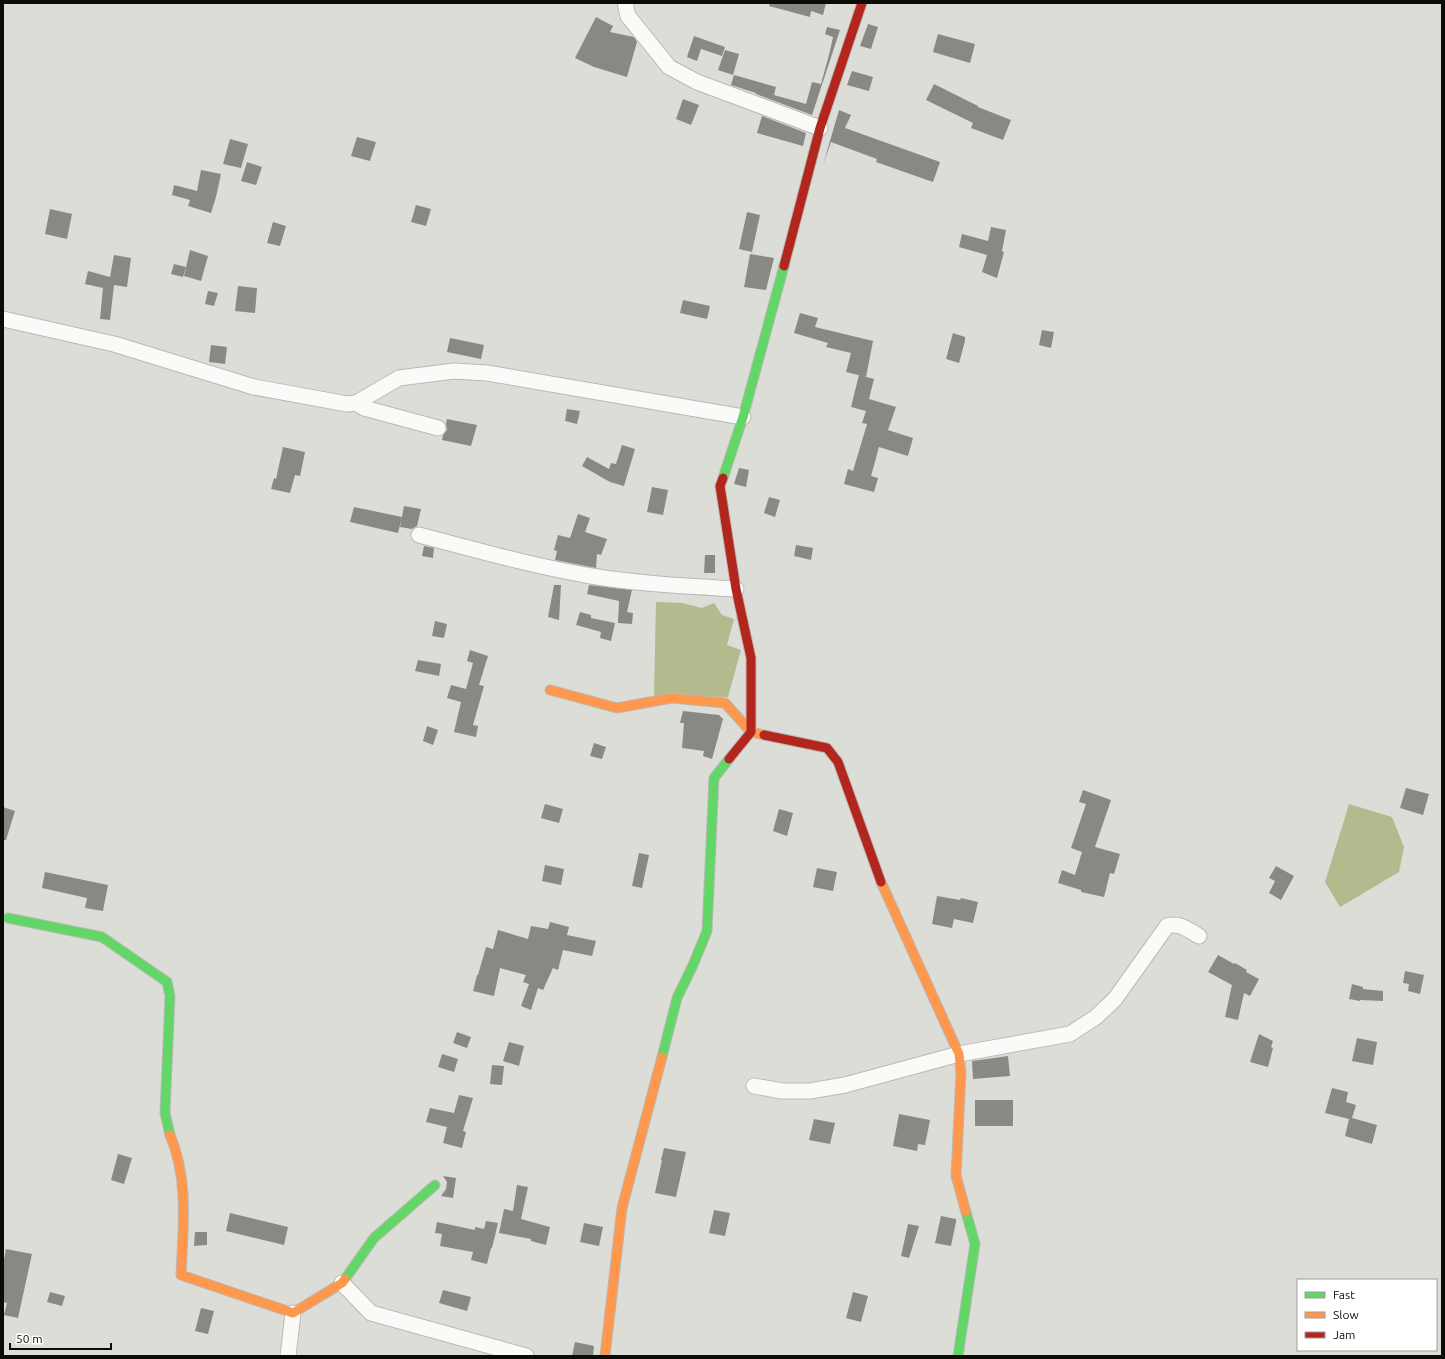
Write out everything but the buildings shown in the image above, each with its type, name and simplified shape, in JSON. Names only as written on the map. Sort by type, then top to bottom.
[{"type":"street","points":[[625,3],[628,16],[669,67],[697,82],[820,128]]},
{"type":"street","points":[[605,1356],[622,1208],[677,998],[693,965],[707,930],[714,778],[751,732],[751,658],[736,589],[720,486],[768,329],[820,128],[862,3]]},
{"type":"street","points":[[3,319],[114,344],[254,387],[347,404],[356,403],[399,378],[454,372],[487,373],[742,417]]},
{"type":"street","points":[[356,403],[364,408],[438,428]]},
{"type":"street","points":[[419,535],[525,563],[591,576],[653,584],[736,589]]},
{"type":"street","points":[[550,690],[616,708],[672,698],[725,703],[751,732],[827,748],[838,762],[877,874],[959,1054],[961,1073],[956,1176],[975,1244],[958,1356]]},
{"type":"street","points":[[8,918],[102,937],[167,982],[170,996],[165,1113],[168,1131],[176,1149],[184,1194],[181,1275],[293,1313]]},
{"type":"street","points":[[754,1086],[782,1091],[810,1091],[845,1085],[959,1054],[1070,1034],[1096,1017],[1115,999],[1167,926],[1180,924],[1199,936]]},
{"type":"street","points":[[293,1313],[342,1283],[374,1238],[435,1185]]},
{"type":"street","points":[[342,1283],[371,1313],[526,1356]]},
{"type":"street","points":[[288,1356],[293,1313]]},
{"type":"shaded area","points":[[656,602],[682,603],[702,608],[714,603],[722,615],[734,619],[727,645],[741,650],[728,697],[654,695]]},
{"type":"shaded area","points":[[1349,804],[1392,817],[1404,847],[1399,872],[1340,907],[1325,882]]},
{"type":"traffic: fast","points":[[723,478],[743,417],[784,266]]},
{"type":"traffic: fast","points":[[662,1057],[677,998],[707,931],[714,778],[729,759]]},
{"type":"traffic: fast","points":[[8,918],[102,937],[167,982],[170,996],[165,1113],[170,1135]]},
{"type":"traffic: fast","points":[[345,1279],[374,1238],[435,1185]]},
{"type":"traffic: fast","points":[[958,1356],[975,1244],[966,1212]]},
{"type":"traffic: slow","points":[[550,690],[617,708],[672,698],[725,703],[751,732],[764,735]]},
{"type":"traffic: slow","points":[[881,882],[959,1054],[961,1073],[956,1176],[966,1212]]},
{"type":"traffic: slow","points":[[605,1356],[622,1208],[662,1057]]},
{"type":"traffic: slow","points":[[170,1135],[180,1169],[182,1187],[183,1222],[181,1275],[293,1313],[342,1283],[345,1279]]},
{"type":"traffic: jam","points":[[784,266],[820,128],[862,3]]},
{"type":"traffic: jam","points":[[723,478],[720,486],[736,589],[751,658],[751,732],[729,759]]},
{"type":"traffic: jam","points":[[764,735],[827,748],[838,762],[881,882]]}]
